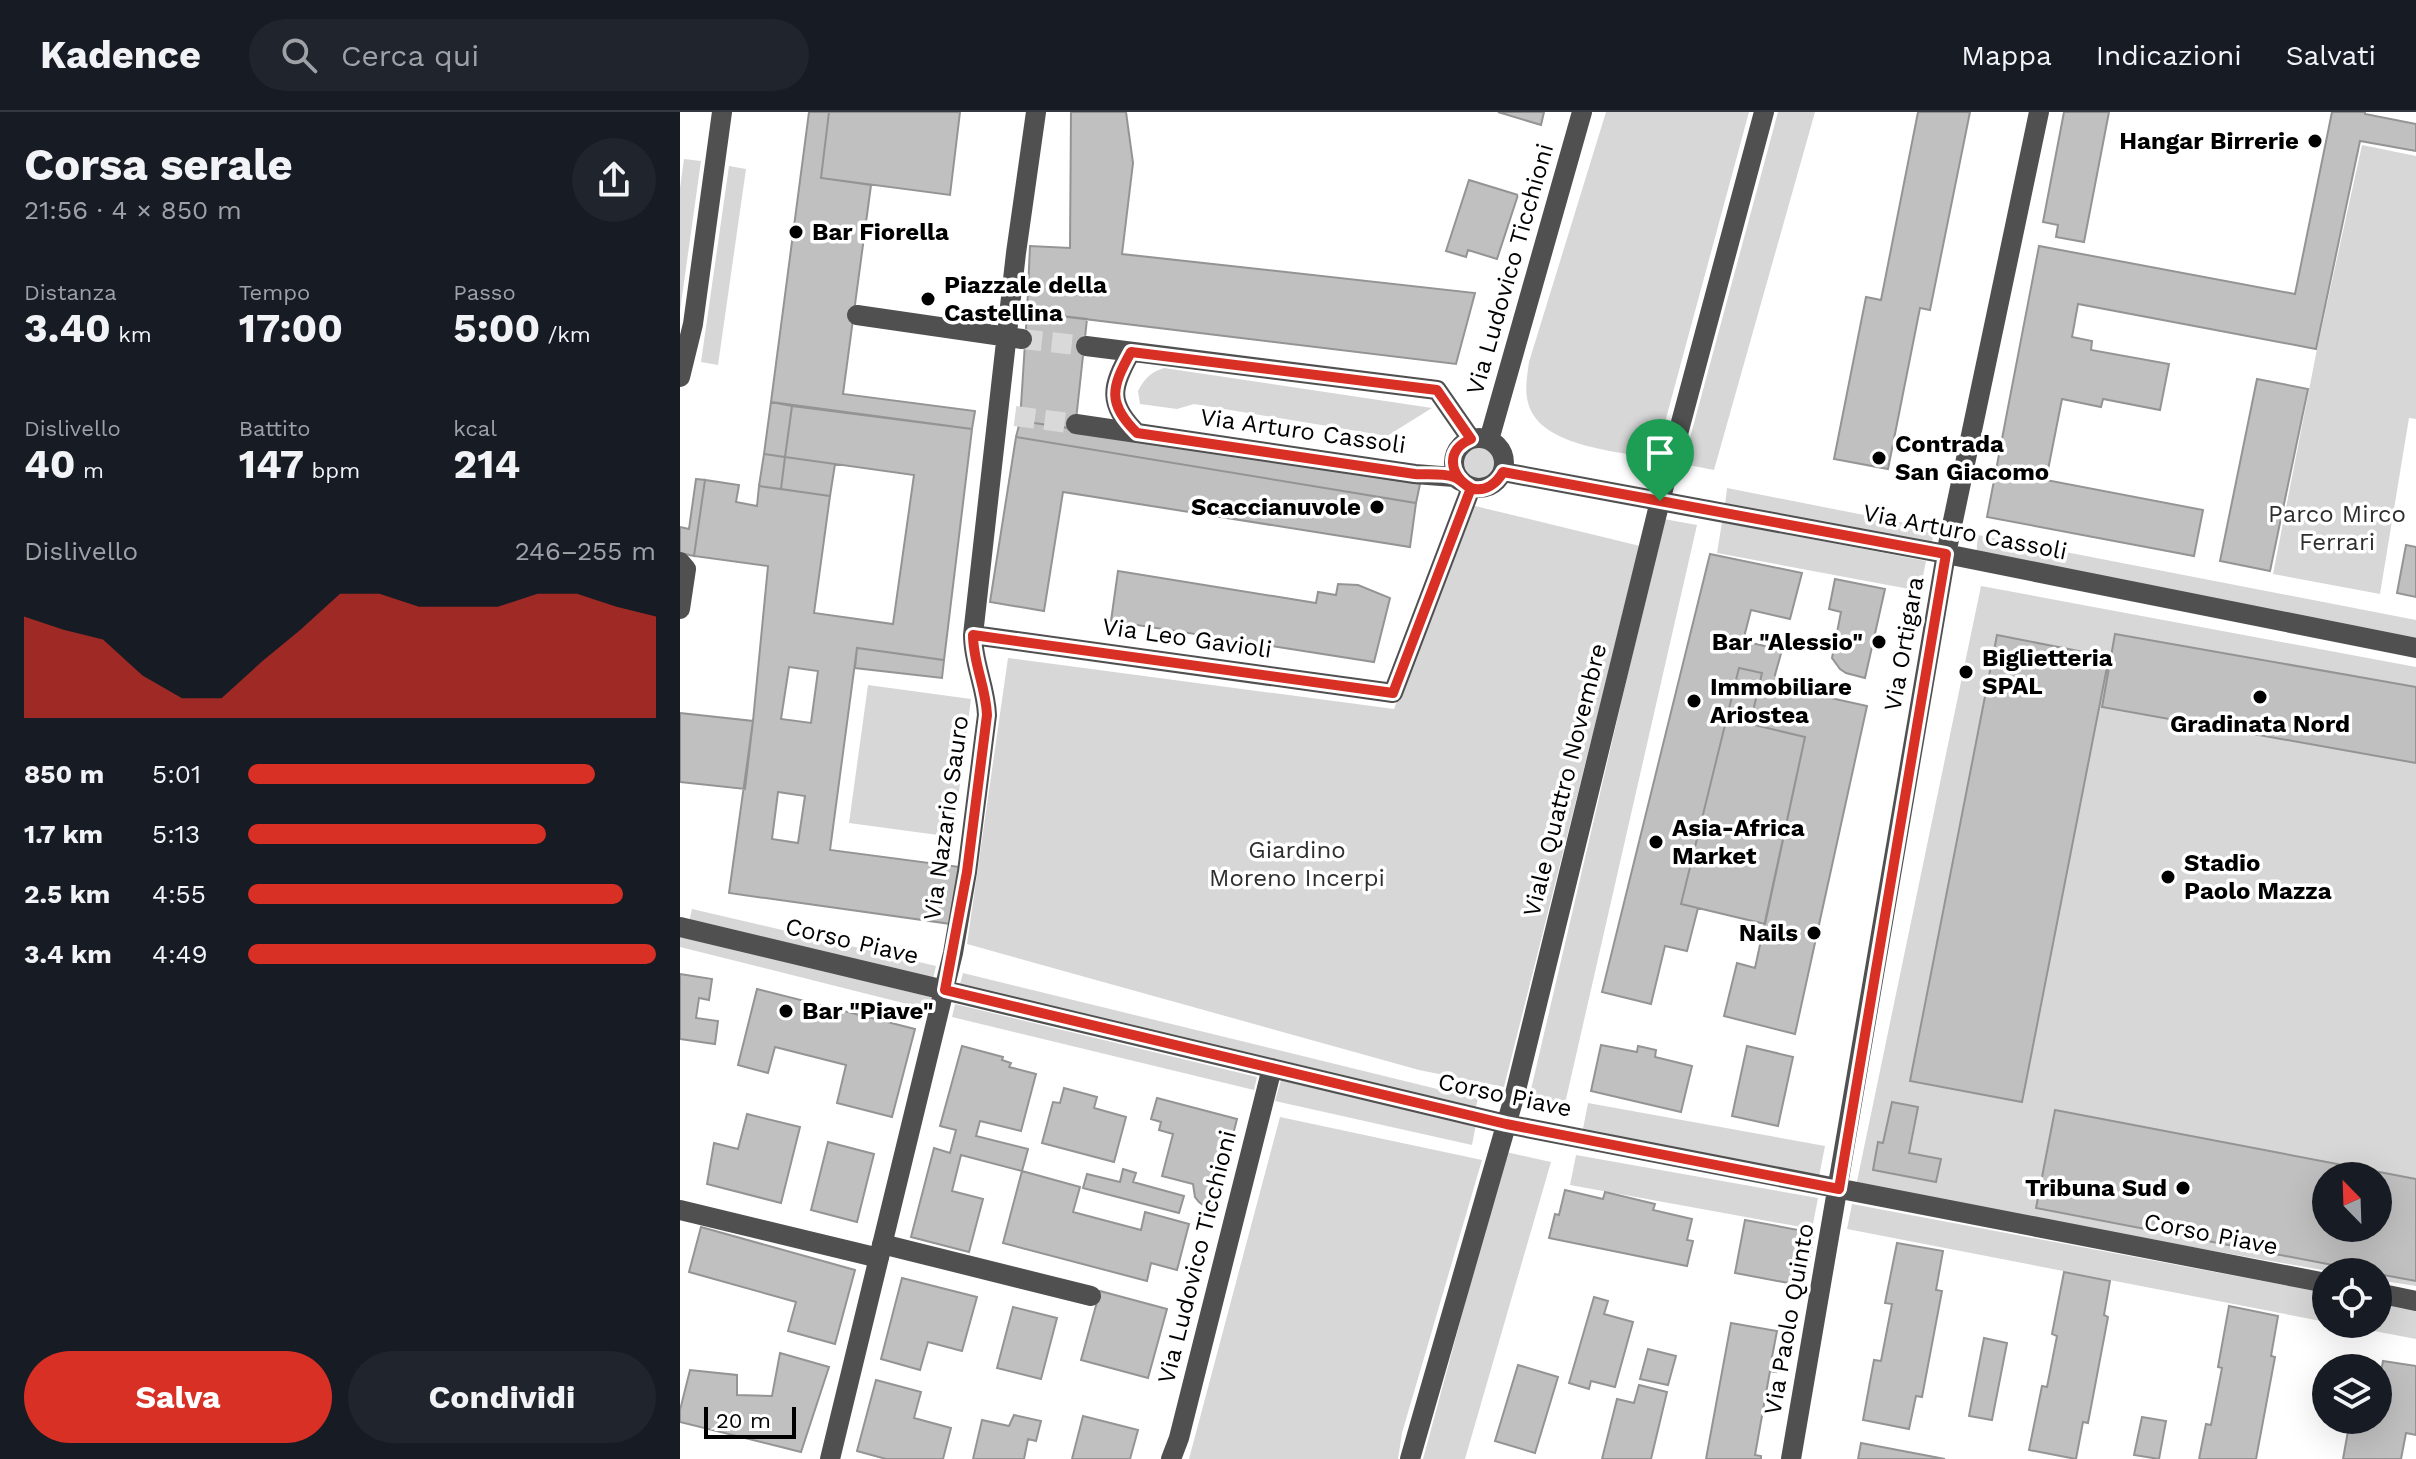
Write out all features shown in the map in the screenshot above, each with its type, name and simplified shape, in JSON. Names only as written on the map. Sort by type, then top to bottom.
[{"type":"street","points":[[680,377],[693,324],[722,112]]},
{"type":"street","points":[[857,315],[1014,338],[1016,253],[1036,112]]},
{"type":"street","name":"Via Ludovico Ticchioni","points":[[1480,439],[1582,112]]},
{"type":"street","name":"Viale Quattro Novembre","points":[[1410,1459],[1506,1124],[1660,501],[1764,112]]},
{"type":"street","name":"Via Ortigara","points":[[1839,1189],[1946,554],[2039,112]]},
{"type":"street","name":"Via Nazario Sauro","points":[[830,1459],[945,990],[967,872],[987,715],[987,699],[973,651],[973,635],[1007,414],[1014,338]]},
{"type":"street","points":[[1086,346],[1437,390],[1480,439],[1496,444],[1503,455],[1503,472],[1494,484],[1480,489],[1465,484],[1454,470],[1454,456],[1460,445],[1480,439]]},
{"type":"street","points":[[1131,352],[1118,375],[1115,398],[1121,417],[1137,433]]},
{"type":"street","name":"Via Arturo Cassoli","points":[[1076,424],[1415,474],[1454,477],[1465,484]]},
{"type":"street","name":"Via Arturo Cassoli","points":[[1503,472],[1946,554],[2416,648]]},
{"type":"street","name":"Via Leo Gavioli","points":[[973,635],[1393,693],[1465,484]]},
{"type":"street","points":[[680,562],[686,569],[680,609]]},
{"type":"street","name":"Corso Piave","points":[[680,927],[1506,1124],[2312,1280]]},
{"type":"street","name":"Via Ludovico Ticchioni","points":[[1171,1459],[1179,1438],[1272,1068]]},
{"type":"street","name":"Via Paolo Quinto","points":[[1791,1459],[1839,1189]]},
{"type":"street","points":[[680,1210],[1091,1296]]},
{"type":"street","points":[[2392,1296],[2416,1301]]},
{"type":"green space","points":[[1606,112],[1749,112],[1655,459],[1603,450],[1565,439],[1537,420],[1527,395],[1529,362]]},
{"type":"green space","points":[[1778,112],[1815,112],[1714,470],[1683,464]]},
{"type":"green space","name":"Parco Mirco Ferrari","points":[[2362,145],[2416,156],[2416,419],[2409,418],[2380,594],[2273,574],[2317,349]]},
{"type":"green space","points":[[684,159],[701,161],[680,311],[680,188]]},
{"type":"green space","points":[[729,166],[746,169],[718,365],[701,362]]},
{"type":"green space","points":[[1164,368],[1432,408],[1387,436],[1194,404],[1177,409],[1140,404],[1138,391],[1143,383]]},
{"type":"green space","points":[[1479,445],[1492,450],[1497,463],[1492,476],[1479,481],[1466,476],[1461,463],[1466,450]]},
{"type":"green space","points":[[1727,488],[1935,529],[1931,546],[1725,505]]},
{"type":"green space","name":"Giardino Moreno Incerpi","points":[[1471,505],[1640,546],[1504,1087],[1419,1070],[967,944],[1008,658],[1394,709]]},
{"type":"green space","points":[[1664,519],[1697,525],[1564,1108],[1529,1098]]},
{"type":"green space","points":[[1722,522],[1926,561],[1920,591],[1717,553]]},
{"type":"green space","points":[[1978,535],[2416,620],[2416,642],[1976,556]]},
{"type":"green space","name":"Stadio Paolo Mazza","points":[[1981,586],[2416,667],[2416,1286],[2392,1282],[2392,1258],[2312,1258],[2312,1268],[1856,1186]]},
{"type":"green space","points":[[868,685],[971,699],[953,837],[849,823]]},
{"type":"green space","points":[[692,909],[936,966],[933,979],[689,922]]},
{"type":"green space","points":[[680,935],[934,998],[931,1010],[680,947]]},
{"type":"green space","points":[[963,973],[1478,1099],[1475,1110],[960,984]]},
{"type":"green space","points":[[955,1004],[1257,1077],[1254,1090],[952,1017]]},
{"type":"green space","points":[[1281,1080],[1476,1124],[1472,1145],[1275,1101]]},
{"type":"green space","points":[[1588,1103],[1825,1146],[1819,1177],[1582,1134]]},
{"type":"green space","points":[[1280,1117],[1482,1160],[1402,1433],[1398,1459],[1189,1459]]},
{"type":"green space","points":[[1506,1152],[1551,1162],[1465,1459],[1423,1459]]},
{"type":"green space","points":[[1576,1155],[1818,1198],[1812,1229],[1570,1185]]},
{"type":"green space","points":[[1852,1204],[2312,1290],[2312,1319],[1847,1229]]},
{"type":"green space","points":[[2392,1305],[2416,1310],[2416,1339],[2392,1334]]},
{"type":"building","points":[[809,112],[829,112],[821,178],[871,185],[843,394],[975,411],[972,429],[771,402]]},
{"type":"building","points":[[829,112],[960,112],[950,195],[821,178]]},
{"type":"building","points":[[1071,112],[1126,112],[1133,163],[1122,254],[1475,293],[1456,364],[1027,312],[1030,246],[1070,248]]},
{"type":"building","points":[[1498,112],[1544,112],[1541,125]]},
{"type":"building","points":[[1918,112],[1970,112],[1930,310],[1920,308],[1888,469],[1834,459],[1866,297],[1881,300]]},
{"type":"building","points":[[2064,112],[2109,112],[2084,242],[2056,237],[2058,225],[2043,222]]},
{"type":"building","points":[[2332,112],[2365,112],[2416,124],[2416,151],[2360,141],[2316,349],[2078,304],[2072,337],[2092,341],[2091,350],[2169,364],[2160,410],[2103,399],[2101,407],[2062,399],[2046,480],[2203,510],[2194,556],[1987,517],[2039,246],[2295,294]]},
{"type":"building","points":[[1469,180],[1518,195],[1497,259],[1468,250],[1466,257],[1446,251]]},
{"type":"building","points":[[1027,312],[1087,319],[1075,429],[1020,421]]},
{"type":"building","points":[[2257,379],[2308,389],[2270,571],[2220,561]]},
{"type":"building","points":[[771,402],[792,406],[785,457],[764,454]]},
{"type":"building","points":[[792,406],[972,429],[944,660],[857,648],[830,850],[960,867],[951,924],[729,893],[753,721],[768,566],[694,556],[705,480],[739,485],[736,502],[757,506],[759,486],[830,496],[814,613],[893,624],[914,475],[785,457]],"holes":[[[789,667],[818,671],[811,723],[781,719]],[[778,792],[805,796],[798,843],[772,839]]]},
{"type":"building","points":[[1020,421],[1420,484],[1416,503],[1016,437]]},
{"type":"building","points":[[1016,437],[1416,503],[1410,547],[1063,492],[1044,611],[990,602]]},
{"type":"building","points":[[764,454],[785,457],[781,489],[759,486]]},
{"type":"building","points":[[785,457],[835,464],[830,496],[781,489]]},
{"type":"building","points":[[696,479],[705,480],[694,556],[680,553],[680,527],[689,529]]},
{"type":"building","points":[[2406,545],[2416,547],[2416,597],[2397,593]]},
{"type":"building","points":[[1710,554],[1802,573],[1790,619],[1751,610],[1743,641],[1782,650],[1775,675],[1781,687],[1867,706],[1795,1034],[1724,1016],[1737,963],[1755,968],[1805,737],[1750,724],[1762,673],[1739,668],[1681,904],[1698,908],[1687,951],[1665,946],[1651,1004],[1602,992]]},
{"type":"building","points":[[1118,571],[1316,603],[1318,592],[1336,595],[1338,584],[1358,585],[1390,598],[1374,662],[1111,621]]},
{"type":"building","points":[[1835,579],[1885,589],[1865,678],[1846,673],[1832,658],[1841,612],[1829,609]]},
{"type":"building","name":"Gradinata Nord","points":[[2115,634],[2416,687],[2416,763],[2102,707]]},
{"type":"building","points":[[1997,635],[2109,657],[2022,1102],[1910,1081]]},
{"type":"building","points":[[857,648],[944,660],[942,678],[855,668]]},
{"type":"building","points":[[1739,668],[1762,673],[1750,724],[1805,737],[1765,924],[1681,904]]},
{"type":"building","points":[[680,713],[753,721],[745,789],[680,782]]},
{"type":"building","points":[[680,974],[712,979],[709,1000],[699,998],[696,1018],[718,1021],[715,1044],[680,1039]]},
{"type":"building","points":[[757,989],[915,1029],[892,1117],[837,1103],[846,1065],[775,1047],[768,1073],[738,1065]]},
{"type":"building","points":[[1601,1045],[1637,1052],[1638,1046],[1656,1050],[1655,1057],[1692,1066],[1681,1112],[1591,1091]]},
{"type":"building","points":[[962,1046],[1003,1057],[1002,1060],[1011,1063],[1009,1067],[1036,1074],[1021,1131],[980,1121],[976,1136],[1028,1149],[1022,1171],[961,1155],[952,1191],[983,1199],[969,1252],[911,1237],[934,1148],[950,1153],[956,1130],[940,1126]]},
{"type":"building","points":[[1747,1046],[1793,1057],[1778,1126],[1732,1116]]},
{"type":"building","points":[[1064,1088],[1097,1097],[1094,1108],[1126,1117],[1114,1162],[1042,1143],[1053,1102],[1060,1103]]},
{"type":"building","points":[[1157,1098],[1237,1119],[1216,1201],[1207,1208],[1195,1197],[1193,1184],[1162,1176],[1173,1134],[1159,1130],[1161,1122],[1151,1119]]},
{"type":"building","points":[[1892,1102],[1918,1107],[1909,1153],[1941,1159],[1936,1182],[1873,1170],[1878,1142],[1883,1143]]},
{"type":"building","name":"Tribuna Sud","points":[[2055,1110],[2327,1162],[2312,1162],[2312,1242],[2392,1242],[2392,1174],[2416,1179],[2416,1281],[2392,1277],[2392,1258],[2312,1258],[2312,1261],[2036,1208]]},
{"type":"building","points":[[747,1114],[800,1127],[781,1203],[707,1184],[714,1143],[738,1149]]},
{"type":"building","points":[[828,1142],[874,1154],[857,1222],[811,1210]]},
{"type":"building","points":[[1123,1169],[1136,1173],[1133,1182],[1184,1196],[1179,1213],[1083,1188],[1087,1174],[1120,1182]]},
{"type":"building","points":[[1022,1171],[1080,1187],[1073,1212],[1141,1230],[1145,1212],[1189,1224],[1177,1270],[1151,1263],[1147,1281],[1003,1243]]},
{"type":"building","points":[[1565,1190],[1603,1199],[1605,1192],[1655,1204],[1653,1210],[1692,1219],[1687,1240],[1693,1241],[1687,1266],[1549,1238]]},
{"type":"building","points":[[1745,1220],[1814,1233],[1804,1286],[1735,1273]]},
{"type":"building","points":[[701,1227],[855,1270],[835,1344],[788,1331],[796,1302],[689,1272]]},
{"type":"building","points":[[1897,1243],[1943,1251],[1936,1290],[1942,1291],[1922,1397],[1916,1396],[1909,1429],[1863,1420],[1874,1360],[1881,1361],[1892,1304],[1885,1303]]},
{"type":"building","points":[[2064,1272],[2110,1281],[2104,1315],[2108,1317],[2088,1423],[2083,1422],[2076,1459],[2029,1450],[2042,1386],[2047,1387],[2057,1336],[2052,1334]]},
{"type":"building","points":[[902,1278],[977,1297],[962,1351],[928,1342],[920,1370],[881,1359]]},
{"type":"building","points":[[1100,1291],[1167,1309],[1148,1378],[1081,1360]]},
{"type":"building","points":[[1594,1297],[1608,1301],[1604,1314],[1633,1322],[1615,1387],[1591,1381],[1589,1389],[1569,1383]]},
{"type":"building","points":[[2229,1306],[2278,1316],[2271,1356],[2275,1357],[2256,1459],[2199,1459],[2206,1424],[2211,1425]]},
{"type":"building","points":[[1013,1307],[1057,1318],[1041,1379],[997,1368]]},
{"type":"building","points":[[1731,1323],[1777,1331],[1772,1357],[1778,1358],[1776,1372],[1770,1371],[1755,1455],[1761,1456],[1761,1459],[1706,1459]]},
{"type":"building","points":[[1984,1338],[2007,1343],[1992,1420],[1969,1416]]},
{"type":"building","points":[[1648,1349],[1676,1356],[1668,1385],[1640,1379]]},
{"type":"building","points":[[780,1353],[829,1367],[801,1452],[680,1422],[690,1370],[737,1375],[737,1395],[772,1396]]},
{"type":"building","points":[[2392,1362],[2416,1366],[2416,1435],[2406,1433],[2401,1459],[2343,1459],[2347,1434],[2392,1434]]},
{"type":"building","points":[[1518,1365],[1558,1377],[1535,1453],[1495,1441]]},
{"type":"building","points":[[876,1380],[921,1392],[914,1418],[951,1428],[943,1459],[886,1459],[857,1451]]},
{"type":"building","points":[[1639,1385],[1667,1392],[1651,1459],[1602,1459],[1617,1399],[1634,1403]]},
{"type":"building","points":[[1014,1415],[1041,1421],[1036,1441],[1028,1439],[1024,1459],[973,1459],[982,1420],[1009,1426]]},
{"type":"building","points":[[1083,1416],[1138,1430],[1130,1459],[1072,1459]]},
{"type":"building","points":[[2142,1417],[2166,1421],[2159,1459],[2134,1455]]},
{"type":"building","points":[[1861,1443],[1945,1459],[1858,1459]]},
{"type":"tunnel","points":[[1022,339],[1086,346]]},
{"type":"tunnel","points":[[1015,416],[1076,424]]},
{"type":"place","name":"Hangar Birrerie","points":[[2315,141]]},
{"type":"place","name":"Bar Fiorella","points":[[796,232]]},
{"type":"place","name":"Piazzale della Castellina","points":[[928,299]]},
{"type":"place","name":"Contrada San Giacomo","points":[[1879,458]]},
{"type":"place","name":"Scaccianuvole","points":[[1377,507]]},
{"type":"place","name":"Bar \"Alessio\"","points":[[1879,642]]},
{"type":"place","name":"Biglietteria SPAL","points":[[1966,672]]},
{"type":"place","name":"Gradinata Nord","points":[[2260,697]]},
{"type":"place","name":"Immobiliare Ariostea","points":[[1694,701]]},
{"type":"place","name":"Asia-Africa Market","points":[[1656,842]]},
{"type":"place","name":"Stadio Paolo Mazza","points":[[2168,877]]},
{"type":"place","name":"Nails","points":[[1814,933]]},
{"type":"place","name":"Bar \"Piave\"","points":[[786,1011]]},
{"type":"place","name":"Tribuna Sud","points":[[2183,1188]]},
{"type":"route","points":[[1660,501],[1503,472],[1489,487],[1471,488],[1469,487],[1460,481],[1454,477],[1137,433],[1121,417],[1115,398],[1118,375],[1131,352],[1437,390],[1471,439],[1460,445],[1453,466],[1460,481],[1471,488],[1393,693],[973,635],[973,651],[987,699],[987,715],[967,872],[945,990],[1506,1124],[1839,1189],[1946,554],[1660,501]]}]
